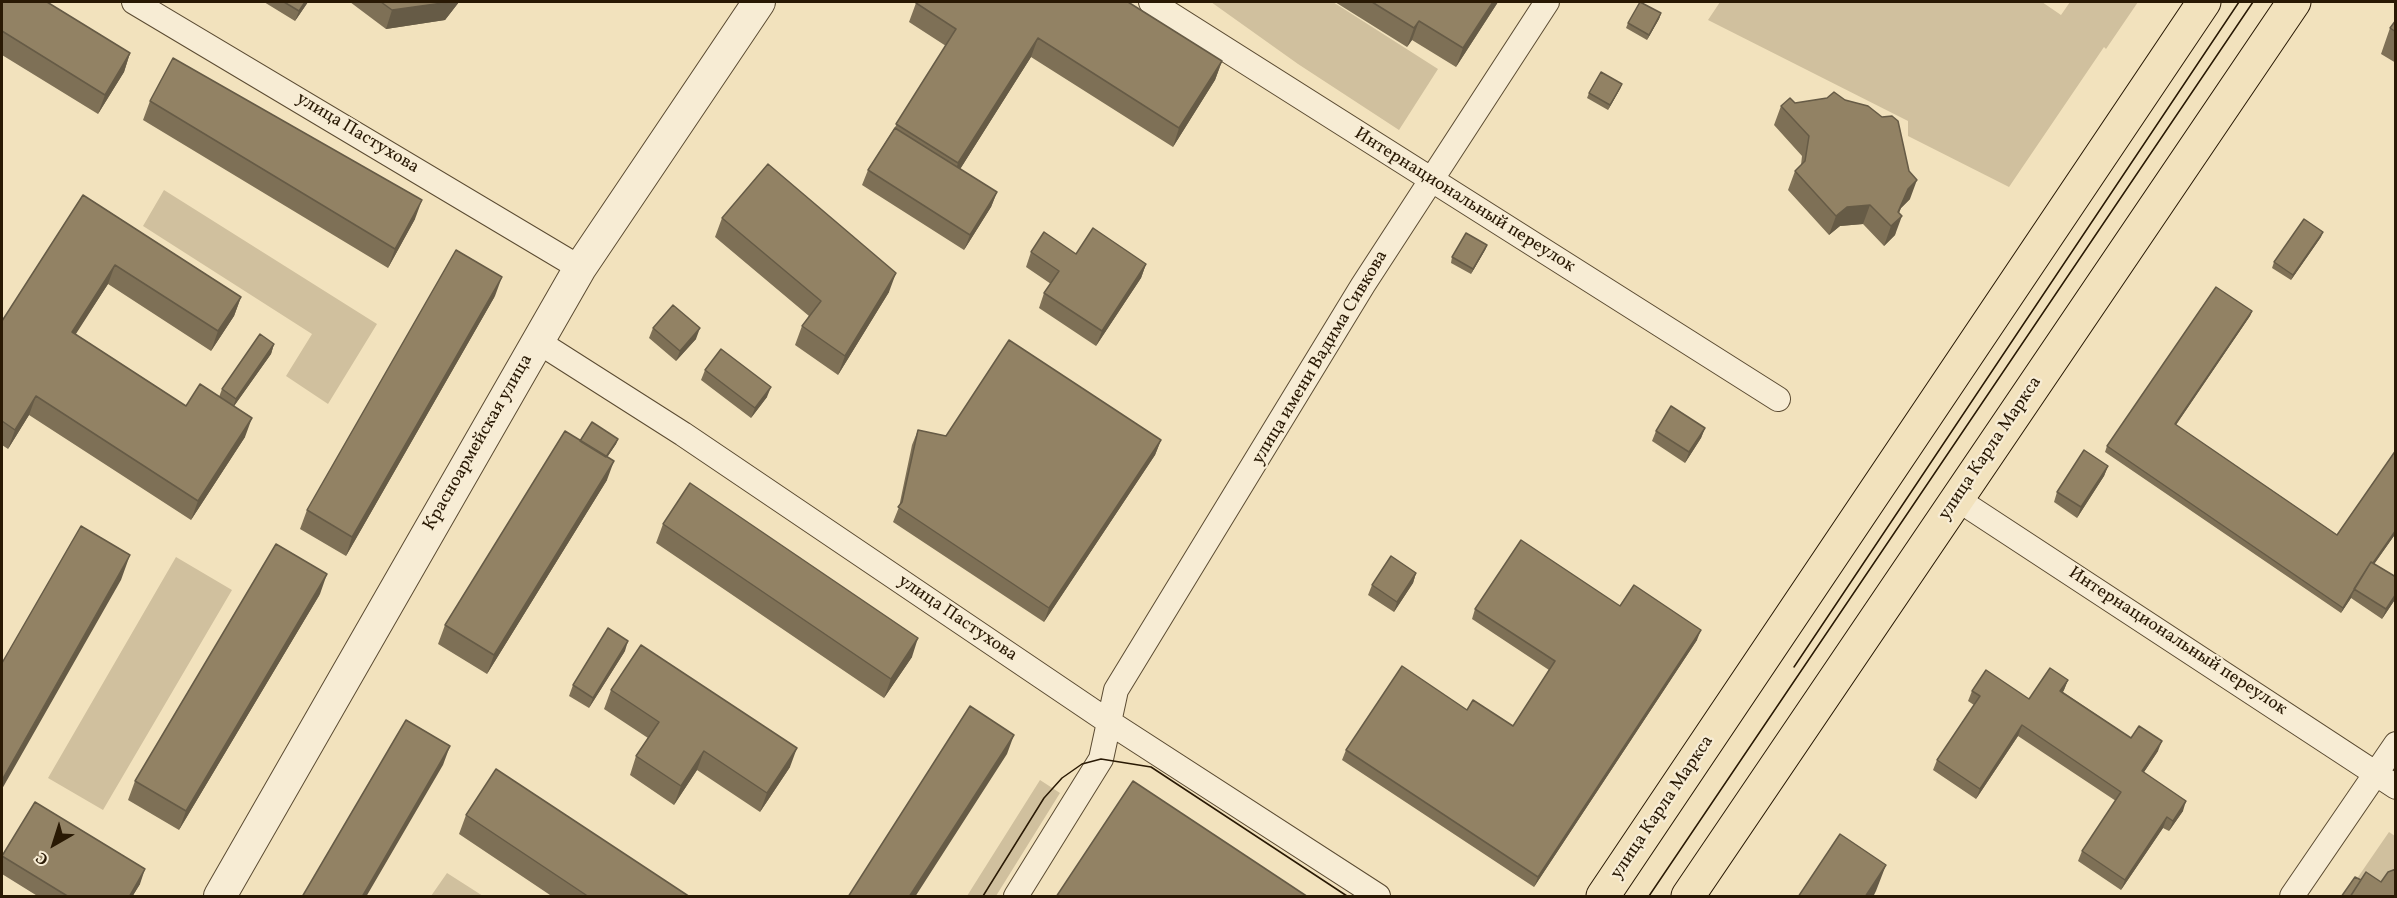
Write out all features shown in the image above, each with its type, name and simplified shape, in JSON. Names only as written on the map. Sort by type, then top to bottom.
[{"type":"main road","name":"улица Карла Маркса","points":[[1603,897],[2204,2]]},
{"type":"main road","name":"улица Карла Маркса","points":[[1688,897],[2294,2]]},
{"type":"street","name":"улица Пастухова","points":[[134,2],[580,268]]},
{"type":"street","name":"Красноармейская улица","points":[[220,897],[580,268],[759,2]]},
{"type":"street","name":"Интернациональный переулок","points":[[1151,2],[1778,399]]},
{"type":"street","name":"улица имени Вадима Сивкова","points":[[1016,897],[1101,759],[1116,690],[1363,285],[1547,2]]},
{"type":"street","name":"улица Пастухова","points":[[537,341],[682,434],[1109,722],[1378,897]]},
{"type":"street","name":"Интернациональный переулок","points":[[1957,499],[2396,787]]},
{"type":"street","points":[[2292,897],[2396,744]]},
{"type":"shaded area","points":[[1211,2],[1333,2],[1438,69],[1399,130],[1298,64]]},
{"type":"shaded area","points":[[1720,2],[2042,2],[2061,15],[2070,2],[2138,2],[2106,49],[2104,47],[2009,187],[1908,136],[1908,121],[1708,20]]},
{"type":"shaded area","points":[[164,190],[377,324],[328,404],[286,376],[312,334],[143,226]]},
{"type":"shaded area","points":[[176,557],[232,590],[103,810],[48,778]]},
{"type":"shaded area","points":[[1040,780],[1060,793],[996,896],[967,896]]},
{"type":"shaded area","points":[[2389,832],[2395,836],[2395,896],[2345,896]]},
{"type":"shaded area","points":[[447,873],[483,896],[431,896]]},
{"type":"building","points":[[2,2],[47,2],[130,53],[105,95],[2,31]]},
{"type":"building","points":[[284,2],[305,2],[299,11]]},
{"type":"building","points":[[381,2],[450,2],[392,10]]},
{"type":"building","points":[[917,2],[1128,2],[1222,61],[1179,128],[1038,38],[958,163],[896,124],[956,29]]},
{"type":"building","points":[[1372,2],[1493,2],[1463,48],[1419,21],[1414,28]]},
{"type":"building","points":[[1640,2],[1661,13],[1649,35],[1628,23]]},
{"type":"building","points":[[2396,20],[2396,32],[2390,28]]},
{"type":"building","points":[[173,58],[422,200],[395,249],[150,101]]},
{"type":"building","points":[[1601,72],[1622,84],[1610,105],[1589,93]]},
{"type":"building","points":[[1834,92],[1845,100],[1868,106],[1882,117],[1892,116],[1898,121],[1909,171],[1917,180],[1908,189],[1898,212],[1902,216],[1891,226],[1870,205],[1847,207],[1836,216],[1795,171],[1805,161],[1809,136],[1781,106],[1790,98],[1795,103],[1827,98]]},
{"type":"building","points":[[895,128],[997,192],[970,235],[868,170]]},
{"type":"building","points":[[768,164],[896,273],[845,356],[802,326],[821,301],[722,218]]},
{"type":"building","points":[[83,195],[241,297],[218,331],[115,265],[72,332],[186,406],[200,384],[252,418],[198,501],[36,396],[15,430],[2,421],[2,321]]},
{"type":"building","points":[[2304,219],[2323,232],[2293,275],[2274,262]]},
{"type":"building","points":[[1093,228],[1146,264],[1102,331],[1044,293],[1059,271],[1031,252],[1044,232],[1076,254]]},
{"type":"building","points":[[1466,233],[1487,245],[1473,269],[1452,257]]},
{"type":"building","points":[[456,250],[502,277],[352,537],[307,510]]},
{"type":"building","points":[[2216,287],[2252,311],[2175,424],[2337,535],[2396,450],[2396,530],[2373,563],[2371,562],[2343,608],[2107,446]]},
{"type":"building","points":[[673,305],[700,328],[680,351],[653,328]]},
{"type":"building","points":[[260,334],[274,344],[236,399],[222,389]]},
{"type":"building","points":[[1009,340],[1161,440],[1049,608],[898,507],[902,502],[918,430],[946,436]]},
{"type":"building","points":[[721,349],[771,387],[755,408],[705,370]]},
{"type":"building","points":[[1671,406],[1705,428],[1689,452],[1656,431]]},
{"type":"building","points":[[592,422],[618,439],[606,457],[580,441]]},
{"type":"building","points":[[565,431],[614,461],[494,655],[445,625]]},
{"type":"building","points":[[2084,450],[2108,466],[2081,507],[2057,492]]},
{"type":"building","points":[[690,483],[918,638],[891,679],[663,524]]},
{"type":"building","points":[[81,526],[130,555],[2,780],[2,663]]},
{"type":"building","points":[[1521,540],[1620,606],[1634,585],[1701,630],[1538,877],[1346,750],[1402,666],[1467,710],[1473,700],[1513,726],[1555,661],[1475,609]]},
{"type":"building","points":[[276,544],[327,574],[186,811],[135,781]]},
{"type":"building","points":[[1391,556],[1416,573],[1397,602],[1372,585]]},
{"type":"building","points":[[2371,562],[2396,577],[2396,594],[2386,609],[2354,589]]},
{"type":"building","points":[[608,628],[628,641],[593,698],[573,685]]},
{"type":"building","points":[[641,645],[797,748],[767,793],[704,751],[681,786],[636,756],[659,722],[611,690]]},
{"type":"building","points":[[2050,668],[2068,680],[2060,691],[2131,738],[2139,726],[2162,741],[2142,771],[2186,801],[2173,821],[2167,817],[2125,880],[2082,851],[2121,792],[2022,725],[1980,789],[1937,760],[1980,696],[1972,691],[1986,670],[2029,699]]},
{"type":"building","points":[[970,706],[1014,735],[909,897],[848,897]]},
{"type":"building","points":[[406,720],[450,746],[362,897],[302,897]]},
{"type":"building","points":[[496,769],[690,897],[589,897],[466,815]]},
{"type":"building","points":[[1133,781],[1308,897],[1056,897]]},
{"type":"building","points":[[35,802],[145,869],[129,897],[69,897],[2,856]]},
{"type":"building","points":[[1840,834],[1886,865],[1865,897],[1798,897]]},
{"type":"building","points":[[2396,869],[2396,897],[2350,897],[2366,872],[2381,882],[2388,872]]},
{"type":"building","points":[[2355,877],[2361,880],[2350,897],[2341,897]]},
{"type":"tram line","points":[[1794,667],[2239,2]]},
{"type":"tram line","points":[[1649,896],[2253,2]]},
{"type":"tram line","points":[[983,896],[1044,798],[1062,778],[1082,764],[1101,759],[1151,767],[1347,896]]}]
